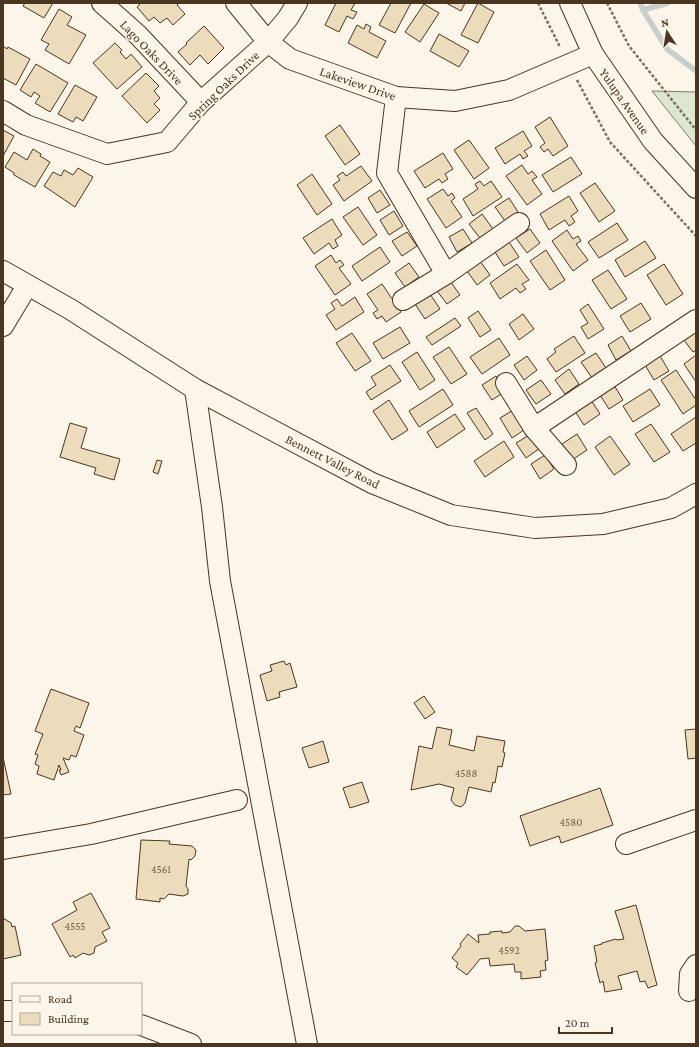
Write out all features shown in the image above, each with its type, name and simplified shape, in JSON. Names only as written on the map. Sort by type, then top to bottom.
[{"type":"street","name":"Lago Oaks Drive","points":[[102,3],[138,35],[201,102]]},
{"type":"street","name":"Lakeview Drive","points":[[236,3],[268,42],[290,59],[396,98],[455,101],[509,90],[593,54]]},
{"type":"street","name":"Spring Oaks Drive","points":[[3,111],[26,125],[107,154],[167,142],[201,102],[268,42],[288,18],[297,3]]},
{"type":"street","name":"Yulupa Avenue","points":[[570,3],[593,54],[653,141],[696,188]]},
{"type":"street","points":[[396,98],[386,173],[446,274]]},
{"type":"street","points":[[403,300],[446,274],[519,223]]},
{"type":"street","name":"Bennett Valley Road","points":[[3,271],[27,286],[70,309],[194,390],[372,483],[451,515],[535,528],[603,524],[671,508],[696,494]]},
{"type":"street","points":[[3,326],[27,286]]},
{"type":"street","points":[[534,428],[696,320]]},
{"type":"street","points":[[506,383],[534,428],[566,465]]},
{"type":"street","points":[[194,390],[212,508],[220,581],[307,1044]]},
{"type":"street","points":[[3,850],[91,834],[237,800]]},
{"type":"street","points":[[626,844],[696,820]]},
{"type":"street","points":[[690,991],[690,974],[696,965]]},
{"type":"street","points":[[142,1025],[191,1044]]},
{"type":"path","points":[[538,3],[610,142],[696,236]]},
{"type":"path","points":[[607,3],[629,46],[696,130]]},
{"type":"green space","points":[[652,91],[696,92],[696,146]]},
{"type":"building","points":[[25,3],[53,3],[44,18],[23,6]]},
{"type":"building","points":[[141,3],[179,3],[177,5],[185,14],[173,25],[167,18],[160,23],[154,17],[149,21],[137,7]]},
{"type":"building","points":[[336,3],[355,3],[351,10],[357,12],[353,19],[347,16],[339,32],[325,25]]},
{"type":"building","points":[[391,3],[411,3],[395,33],[379,25]]},
{"type":"building","points":[[446,3],[465,3],[461,11]]},
{"type":"building","points":[[478,3],[494,12],[478,43],[461,35]]},
{"type":"building","points":[[424,4],[439,13],[420,42],[405,32]]},
{"type":"building","points":[[59,9],[72,17],[67,25],[86,35],[69,64],[45,50],[49,44],[41,40]]},
{"type":"building","points":[[366,24],[371,27],[369,32],[386,41],[377,58],[348,43],[357,25],[364,29]]},
{"type":"building","points":[[204,26],[224,48],[208,64],[200,55],[190,65],[178,52]]},
{"type":"building","points":[[439,34],[469,51],[459,67],[430,51]]},
{"type":"building","points":[[115,43],[122,50],[120,52],[126,59],[131,54],[142,67],[117,89],[93,63]]},
{"type":"building","points":[[3,46],[7,49],[8,47],[30,59],[16,85],[3,78]]},
{"type":"building","points":[[36,64],[68,83],[50,112],[35,103],[40,96],[34,92],[31,97],[20,90]]},
{"type":"building","points":[[146,73],[159,86],[154,91],[160,98],[154,104],[160,110],[147,123],[122,96]]},
{"type":"building","points":[[75,85],[97,97],[83,121],[76,117],[73,122],[58,114]]},
{"type":"building","points":[[550,117],[568,146],[553,156],[548,149],[544,152],[540,147],[545,143],[535,127]]},
{"type":"building","points":[[340,125],[360,154],[345,165],[325,136]]},
{"type":"building","points":[[3,130],[14,136],[3,156]]},
{"type":"building","points":[[523,131],[532,146],[524,151],[528,156],[523,159],[520,154],[505,164],[495,148]]},
{"type":"building","points":[[469,140],[489,168],[474,179],[454,150]]},
{"type":"building","points":[[33,149],[41,154],[40,156],[50,162],[35,187],[14,175],[14,173],[5,167],[14,152],[27,160]]},
{"type":"building","points":[[443,153],[453,169],[445,174],[448,179],[442,183],[439,179],[425,188],[414,171]]},
{"type":"building","points":[[571,157],[582,174],[553,192],[542,175]]},
{"type":"building","points":[[522,165],[528,174],[532,171],[537,177],[532,180],[542,194],[527,205],[506,176]]},
{"type":"building","points":[[361,166],[372,181],[344,201],[333,185],[340,180],[337,176],[343,172],[346,176]]},
{"type":"building","points":[[78,168],[93,177],[75,207],[44,186],[53,172],[61,176],[64,170],[73,175]]},
{"type":"building","points":[[312,174],[332,204],[317,215],[297,185]]},
{"type":"building","points":[[480,181],[484,186],[491,181],[502,197],[473,216],[463,199],[478,189],[475,184]]},
{"type":"building","points":[[595,183],[615,211],[599,222],[580,193]]},
{"type":"building","points":[[443,189],[448,196],[452,193],[455,198],[451,201],[462,217],[446,228],[427,199]]},
{"type":"building","points":[[380,190],[390,205],[377,213],[368,198]]},
{"type":"building","points":[[569,196],[578,211],[571,216],[575,222],[569,226],[565,220],[549,230],[540,214]]},
{"type":"building","points":[[509,198],[518,212],[505,221],[495,207]]},
{"type":"building","points":[[358,207],[377,235],[363,245],[343,217]]},
{"type":"building","points":[[394,211],[403,226],[389,235],[380,220]]},
{"type":"building","points":[[482,214],[493,229],[480,238],[469,224]]},
{"type":"building","points":[[332,219],[342,235],[335,240],[338,246],[333,249],[329,243],[314,254],[303,238]]},
{"type":"building","points":[[617,223],[628,240],[599,258],[588,242]]},
{"type":"building","points":[[463,229],[472,243],[457,252],[449,237]]},
{"type":"building","points":[[530,229],[540,243],[527,253],[516,238]]},
{"type":"building","points":[[567,230],[573,239],[578,236],[581,241],[576,244],[588,260],[573,271],[552,241]]},
{"type":"building","points":[[407,232],[417,246],[402,256],[392,241]]},
{"type":"building","points":[[645,241],[656,258],[625,277],[615,260]]},
{"type":"building","points":[[509,242],[519,257],[504,266],[495,252]]},
{"type":"building","points":[[380,247],[390,262],[362,281],[352,266]]},
{"type":"building","points":[[546,250],[565,280],[550,290],[530,261]]},
{"type":"building","points":[[331,255],[336,263],[340,260],[344,265],[339,268],[351,284],[335,295],[315,266]]},
{"type":"building","points":[[480,261],[490,275],[477,285],[467,271]]},
{"type":"building","points":[[409,263],[419,277],[405,287],[395,273]]},
{"type":"building","points":[[517,264],[529,280],[522,284],[526,289],[520,293],[516,288],[500,299],[490,283]]},
{"type":"building","points":[[664,264],[683,294],[666,305],[647,275]]},
{"type":"building","points":[[608,270],[627,299],[611,309],[592,280]]},
{"type":"building","points":[[450,281],[460,295],[447,304],[437,291]]},
{"type":"building","points":[[382,284],[401,312],[386,322],[382,316],[377,319],[373,313],[378,310],[367,294]]},
{"type":"building","points":[[430,294],[440,309],[425,319],[415,304]]},
{"type":"building","points":[[355,297],[364,312],[336,330],[326,315],[335,309],[331,303],[337,299],[342,306]]},
{"type":"building","points":[[641,303],[651,319],[630,332],[620,316]]},
{"type":"building","points":[[588,304],[604,329],[588,339],[581,327],[588,323],[580,310]]},
{"type":"building","points":[[478,311],[491,330],[480,337],[468,318]]},
{"type":"building","points":[[523,314],[534,329],[519,340],[509,324]]},
{"type":"building","points":[[455,318],[461,326],[432,345],[426,337]]},
{"type":"building","points":[[400,327],[410,343],[383,359],[373,343]]},
{"type":"building","points":[[696,331],[696,350],[693,352],[684,340]]},
{"type":"building","points":[[352,333],[371,361],[355,371],[336,343]]},
{"type":"building","points":[[574,336],[585,353],[556,372],[547,359],[556,352],[554,349]]},
{"type":"building","points":[[622,336],[631,351],[616,360],[608,345]]},
{"type":"building","points":[[499,338],[510,355],[482,374],[470,357]]},
{"type":"building","points":[[449,347],[467,374],[451,384],[433,357]]},
{"type":"building","points":[[417,352],[435,380],[420,390],[402,362]]},
{"type":"building","points":[[596,353],[606,368],[592,378],[581,362]]},
{"type":"building","points":[[696,355],[696,382],[684,364]]},
{"type":"building","points":[[527,356],[537,370],[524,380],[514,365]]},
{"type":"building","points":[[660,356],[669,371],[654,380],[645,365]]},
{"type":"building","points":[[390,365],[401,381],[371,400],[366,392],[376,385],[371,377]]},
{"type":"building","points":[[569,369],[579,384],[565,394],[555,380]]},
{"type":"building","points":[[676,370],[696,400],[696,405],[683,414],[661,380]]},
{"type":"building","points":[[496,376],[506,391],[492,400],[482,385]]},
{"type":"building","points":[[541,380],[551,394],[536,404],[526,390]]},
{"type":"building","points":[[614,385],[623,400],[609,409],[600,395]]},
{"type":"building","points":[[443,389],[453,405],[419,427],[409,411]]},
{"type":"building","points":[[650,389],[660,405],[633,422],[623,406]]},
{"type":"building","points":[[389,400],[408,430],[392,440],[373,411]]},
{"type":"building","points":[[591,400],[600,414],[584,425],[574,410]]},
{"type":"building","points":[[476,408],[493,434],[485,440],[467,413]]},
{"type":"building","points":[[515,409],[527,428],[512,438],[500,418]]},
{"type":"building","points":[[455,414],[465,429],[437,448],[427,432]]},
{"type":"building","points":[[696,417],[696,443],[683,451],[671,434]]},
{"type":"building","points":[[70,423],[87,428],[81,448],[120,459],[114,480],[94,474],[96,468],[60,457]]},
{"type":"building","points":[[651,424],[670,452],[654,462],[635,434]]},
{"type":"building","points":[[531,434],[540,448],[526,458],[516,443]]},
{"type":"building","points":[[577,434],[587,450],[572,460],[562,444]]},
{"type":"building","points":[[610,436],[630,464],[614,475],[595,447]]},
{"type":"building","points":[[504,441],[514,457],[485,477],[474,461]]},
{"type":"building","points":[[545,455],[554,469],[540,479],[531,464]]},
{"type":"building","points":[[157,460],[162,461],[158,474],[153,472]]},
{"type":"building","points":[[284,661],[286,665],[290,663],[297,687],[279,692],[280,697],[267,701],[260,675],[272,671],[270,665]]},
{"type":"building","points":[[51,689],[89,703],[80,728],[76,726],[74,731],[84,735],[76,757],[71,755],[69,760],[63,758],[69,772],[61,775],[59,765],[54,780],[37,774],[39,766],[35,764],[38,755],[35,754],[43,734],[35,731]]},
{"type":"building","points":[[424,696],[435,712],[425,719],[414,703]]},
{"type":"building","points":[[437,727],[452,730],[449,745],[474,751],[477,736],[505,741],[503,752],[505,753],[502,767],[498,766],[495,783],[493,782],[491,792],[469,787],[465,803],[461,807],[455,805],[451,800],[454,788],[439,784],[411,790],[419,746],[432,749]]},
{"type":"building","points":[[696,729],[696,758],[688,759],[685,730]]},
{"type":"building","points":[[323,741],[329,762],[309,768],[302,748]]},
{"type":"building","points":[[3,757],[11,794],[3,795]]},
{"type":"building","points":[[362,782],[369,802],[350,808],[343,788]]},
{"type":"building","points":[[600,788],[613,825],[561,843],[559,836],[530,846],[520,816]]},
{"type":"building","points":[[141,840],[170,841],[169,844],[192,846],[196,850],[195,856],[191,860],[189,859],[186,886],[188,889],[188,894],[183,896],[169,894],[164,899],[160,898],[160,902],[136,899]]},
{"type":"building","points":[[91,893],[110,928],[102,932],[107,941],[95,947],[94,953],[89,955],[83,953],[75,958],[73,955],[70,957],[52,924],[77,910],[73,902]]},
{"type":"building","points":[[636,905],[657,985],[648,988],[645,981],[640,982],[637,971],[618,976],[622,989],[605,992],[603,981],[600,983],[595,963],[597,962],[594,946],[616,939],[624,939],[615,911]]},
{"type":"building","points":[[3,918],[11,923],[12,927],[15,926],[21,955],[3,959]]},
{"type":"building","points":[[515,926],[519,926],[525,931],[545,929],[548,960],[545,961],[546,970],[540,971],[541,977],[521,979],[521,972],[515,972],[514,964],[490,966],[489,958],[480,959],[467,975],[456,967],[458,963],[452,958],[468,934],[479,943],[478,935],[490,934],[490,932],[510,932]]},
{"type":"waterway","points":[[640,3],[643,10],[668,3]]},
{"type":"waterway","points":[[643,10],[667,49],[696,71]]}]
